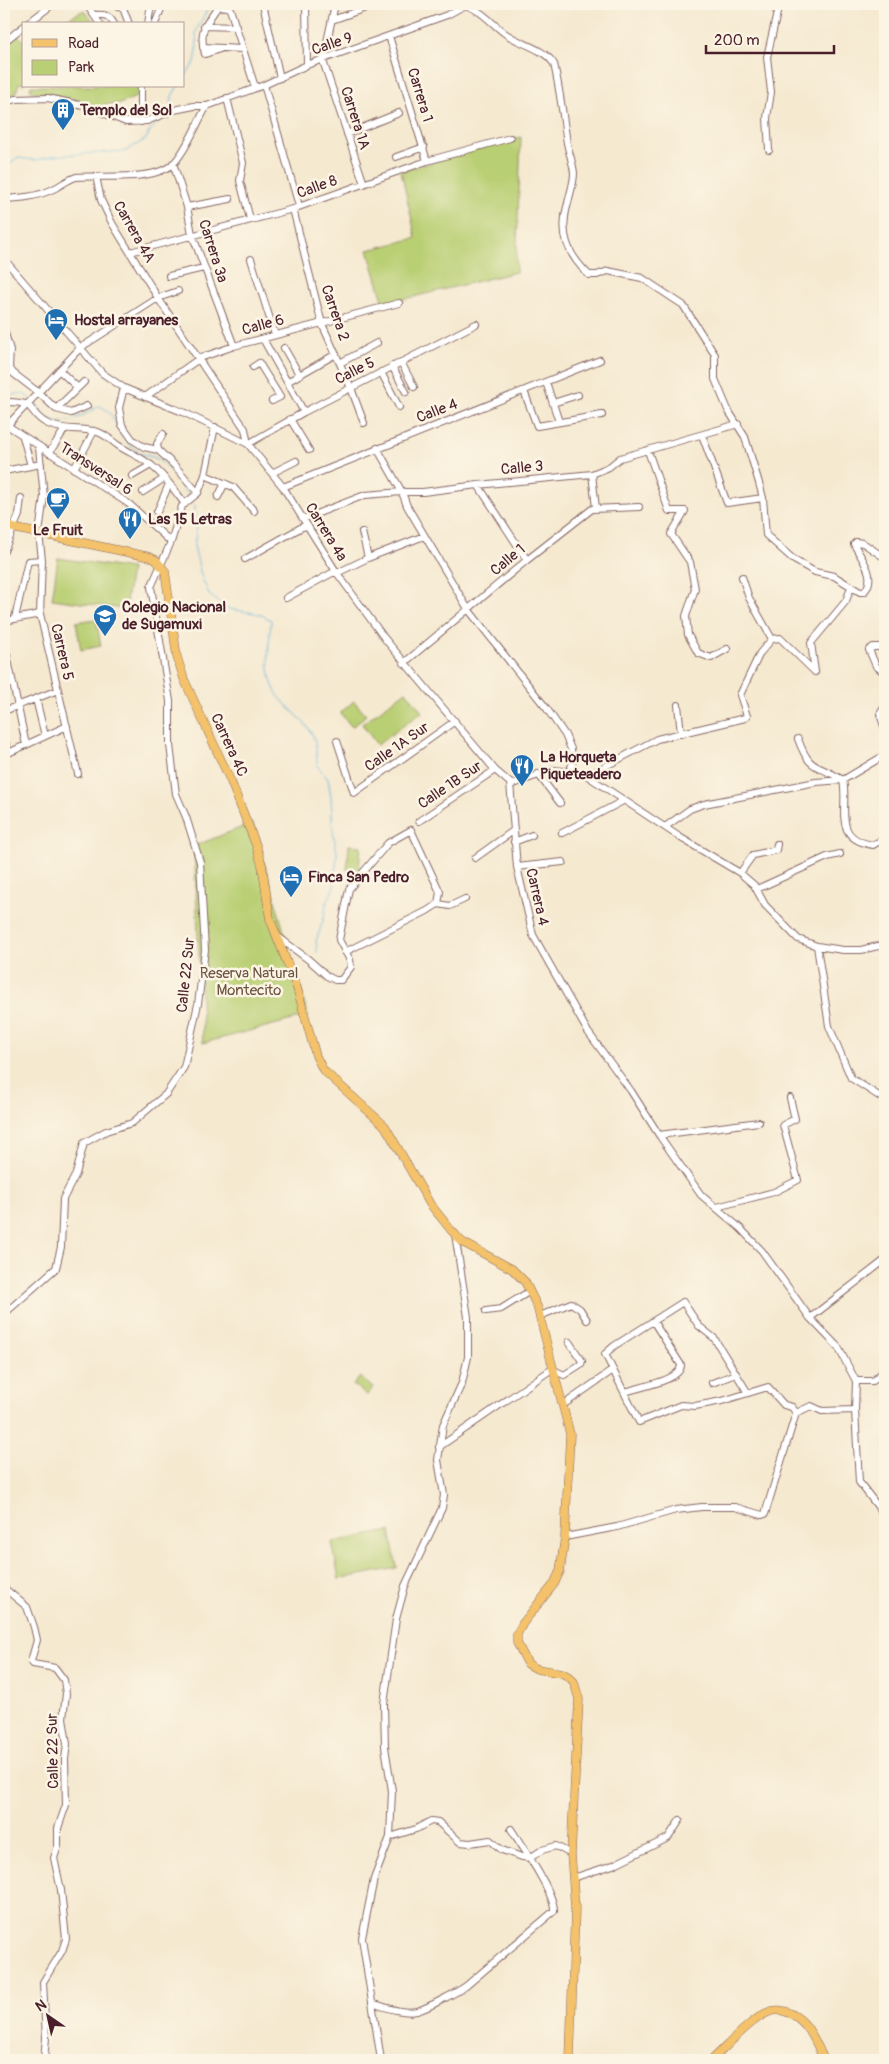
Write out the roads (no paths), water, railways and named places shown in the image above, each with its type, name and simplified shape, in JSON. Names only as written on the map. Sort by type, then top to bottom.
[{"type":"main road","points":[[4,523],[13,528],[150,557],[162,565]]},
{"type":"main road","name":"Carrera 4C","points":[[162,565],[166,576],[177,657],[187,687],[231,782],[256,845],[262,865],[270,919],[296,988],[316,1056],[323,1070],[385,1126],[430,1204],[462,1242],[512,1269],[525,1282],[540,1316],[570,1434],[566,1537],[560,1571],[554,1584],[523,1623],[518,1634],[517,1643],[528,1664],[537,1669],[562,1673],[574,1682],[579,1698],[571,1854],[574,1968],[570,2060]]},
{"type":"main road","points":[[712,2060],[758,2018],[774,2010],[787,2012],[798,2017],[807,2027],[824,2060]]},
{"type":"street","points":[[30,22],[53,4]]},
{"type":"street","points":[[86,4],[99,22]]},
{"type":"street","points":[[114,4],[118,8],[124,6],[128,22]]},
{"type":"street","points":[[148,22],[151,4]]},
{"type":"street","points":[[156,22],[163,4]]},
{"type":"street","points":[[263,4],[280,78]]},
{"type":"street","points":[[306,4],[307,65]]},
{"type":"street","points":[[323,61],[335,4]]},
{"type":"street","points":[[332,20],[375,4]]},
{"type":"street","points":[[465,4],[475,8],[506,34],[544,54],[554,64],[574,171],[574,180],[564,216],[564,233],[568,246],[582,268],[589,275],[598,275],[608,271],[642,278],[683,305],[715,355],[715,379],[728,410],[745,437],[763,498],[764,529],[766,535],[794,560],[815,572],[834,576],[860,592],[864,592],[868,588],[867,564],[854,544],[856,542],[863,543],[885,558]]},
{"type":"street","name":"Calle 9","points":[[141,122],[171,110],[207,106],[264,85],[307,65],[323,61],[447,15],[465,4]]},
{"type":"street","points":[[769,150],[767,118],[771,92],[768,57],[779,4]]},
{"type":"street","points":[[242,49],[220,49],[206,55],[202,47],[201,37],[204,26],[218,6],[230,9],[255,87]]},
{"type":"street","points":[[94,14],[110,17],[113,22]]},
{"type":"street","points":[[204,26],[236,27]]},
{"type":"street","points":[[4,42],[22,28]]},
{"type":"street","name":"Carrera 1","points":[[389,36],[427,160]]},
{"type":"street","name":"Carrera 1A","points":[[323,61],[364,184]]},
{"type":"street","name":"Carrera 2","points":[[264,85],[296,208],[322,324],[364,422]]},
{"type":"street","points":[[4,102],[16,99],[48,98],[88,108],[126,122],[141,122],[141,88]]},
{"type":"street","points":[[227,98],[243,163],[240,181],[250,219]]},
{"type":"street","points":[[4,199],[33,197],[76,177],[144,175],[163,170],[173,163],[182,150],[207,106]]},
{"type":"street","points":[[347,134],[399,113]]},
{"type":"street","name":"Calle 8","points":[[130,252],[192,234],[296,208],[427,160],[510,138]]},
{"type":"street","points":[[396,156],[424,147]]},
{"type":"street","name":"Carrera 3ª","points":[[173,163],[187,207],[192,234],[234,346]]},
{"type":"street","name":"Carrera 4A","points":[[96,176],[101,200],[112,223],[158,298],[200,358],[245,428],[248,444]]},
{"type":"street","points":[[187,207],[230,198]]},
{"type":"street","name":"Carrera 4ª","points":[[4,259],[102,373],[124,388],[185,413],[248,444],[283,487],[337,573],[385,639],[495,770],[510,783]]},
{"type":"street","points":[[251,259],[275,335]]},
{"type":"street","points":[[169,276],[204,268]]},
{"type":"street","points":[[5,426],[80,348],[158,298],[178,291]]},
{"type":"street","name":"Calle 6","points":[[145,397],[200,358],[234,346],[399,304]]},
{"type":"street","name":"Calle 5","points":[[248,444],[290,419],[476,324]]},
{"type":"street","points":[[4,330],[10,350],[9,367],[33,398],[41,420],[65,429],[94,430],[151,465],[167,481],[191,498]]},
{"type":"street","points":[[263,339],[304,412]]},
{"type":"street","points":[[340,363],[377,343]]},
{"type":"street","points":[[284,348],[299,374]]},
{"type":"street","points":[[287,382],[336,354]]},
{"type":"street","name":"Calle 4","points":[[283,487],[600,360]]},
{"type":"street","points":[[401,362],[414,387]]},
{"type":"street","points":[[253,367],[259,363],[280,397],[272,401]]},
{"type":"street","points":[[392,366],[406,392]]},
{"type":"street","points":[[59,370],[78,388]]},
{"type":"street","points":[[269,379],[281,372]]},
{"type":"street","points":[[382,372],[399,408]]},
{"type":"street","points":[[56,409],[84,382]]},
{"type":"street","points":[[546,382],[559,422]]},
{"type":"street","points":[[124,388],[119,408],[122,425],[132,440],[144,448],[158,450],[175,466],[191,498]]},
{"type":"street","points":[[524,391],[537,426],[602,415]]},
{"type":"street","points":[[553,403],[578,395]]},
{"type":"street","points":[[4,402],[33,398],[56,409],[72,413],[87,406]]},
{"type":"street","points":[[290,419],[309,450]]},
{"type":"street","name":"Calle 3","points":[[303,518],[365,495],[423,492],[592,474],[609,467],[620,458],[738,424]]},
{"type":"street","name":"Transversal 6","points":[[5,426],[129,504],[171,542]]},
{"type":"street","name":"Calle 22 Sur","points":[[4,1314],[56,1268],[61,1247],[63,1199],[76,1174],[84,1143],[106,1131],[132,1122],[166,1094],[184,1067],[198,1004],[205,950],[200,862],[186,817],[176,794],[170,745],[170,701],[151,587],[191,498],[205,475],[215,427]]},
{"type":"street","points":[[49,453],[65,429]]},
{"type":"street","points":[[74,468],[94,430]]},
{"type":"street","points":[[158,450],[157,444],[163,434]]},
{"type":"street","points":[[702,435],[727,503],[763,498]]},
{"type":"street","points":[[23,436],[31,466]]},
{"type":"street","name":"Carrera 5","points":[[40,448],[44,496],[39,533],[42,560],[40,614],[78,774]]},
{"type":"street","points":[[377,448],[402,492],[407,506],[468,610],[547,709],[564,735],[572,749],[573,762],[570,770]]},
{"type":"street","points":[[648,451],[669,511],[685,511],[670,534],[690,562],[695,589],[686,616],[688,635],[698,653],[712,658],[727,649]]},
{"type":"street","points":[[272,473],[296,461]]},
{"type":"street","points":[[4,471],[41,464]]},
{"type":"street","points":[[132,476],[151,465]]},
{"type":"street","points":[[592,474],[596,508],[639,507]]},
{"type":"street","points":[[205,475],[233,487],[254,511]]},
{"type":"street","points":[[143,492],[167,481]]},
{"type":"street","points":[[157,512],[167,481]]},
{"type":"street","points":[[218,497],[225,483]]},
{"type":"street","points":[[478,485],[527,560]]},
{"type":"street","points":[[4,551],[19,514],[21,498]]},
{"type":"street","name":"Calle 1","points":[[404,662],[527,560],[592,509],[596,508]]},
{"type":"street","points":[[245,559],[302,527],[308,526]]},
{"type":"street","points":[[362,532],[368,558]]},
{"type":"street","points":[[286,598],[332,573],[337,573],[368,558],[424,536]]},
{"type":"street","points":[[15,618],[28,561],[42,560]]},
{"type":"street","points":[[742,578],[748,598],[772,639]]},
{"type":"street","points":[[589,775],[657,739],[745,718],[747,716],[740,695],[760,653],[772,639],[780,638],[815,672],[811,643],[846,601],[851,587]]},
{"type":"street","points":[[4,621],[40,614]]},
{"type":"street","points":[[4,641],[26,745]]},
{"type":"street","points":[[879,647],[873,647],[869,650],[876,666],[885,673]]},
{"type":"street","points":[[4,711],[58,690]]},
{"type":"street","points":[[36,700],[45,736]]},
{"type":"street","points":[[678,705],[681,734]]},
{"type":"street","points":[[885,706],[880,714],[885,729]]},
{"type":"street","name":"Calle 1A Sur","points":[[337,741],[354,793],[455,721]]},
{"type":"street","points":[[4,737],[6,754],[67,726]]},
{"type":"street","points":[[798,739],[805,756],[811,764],[830,771],[843,780]]},
{"type":"street","points":[[665,827],[690,809],[704,804],[816,782],[843,780],[885,755]]},
{"type":"street","name":"Calle 1B Sur","points":[[419,821],[495,770]]},
{"type":"street","points":[[510,783],[513,784],[553,770],[570,770],[589,775],[624,801],[740,873],[757,889],[765,905],[798,939],[817,946],[843,950],[861,950],[878,946],[885,948]]},
{"type":"street","points":[[538,774],[560,803]]},
{"type":"street","points":[[843,780],[842,816],[846,829],[860,842],[873,845],[885,838]]},
{"type":"street","name":"Carrera 4","points":[[510,783],[517,867],[533,935],[588,1032],[631,1091],[701,1196],[717,1207],[762,1251],[810,1318],[838,1347],[856,1382]]},
{"type":"street","points":[[562,833],[624,801]]},
{"type":"street","points":[[277,936],[327,976],[335,980],[341,980],[351,967],[350,960],[339,940],[349,889],[388,843],[411,830],[440,892],[438,904]]},
{"type":"street","points":[[475,858],[513,831]]},
{"type":"street","points":[[514,842],[532,835]]},
{"type":"street","points":[[740,873],[753,855],[776,850],[777,844]]},
{"type":"street","points":[[757,889],[827,857],[840,854]]},
{"type":"street","points":[[517,867],[563,862]]},
{"type":"street","points":[[345,952],[438,904],[450,906],[465,898]]},
{"type":"street","points":[[817,946],[829,1026],[851,1078],[885,1100]]},
{"type":"street","points":[[717,1207],[774,1192],[798,1180],[783,1124],[795,1119],[790,1098]]},
{"type":"street","points":[[659,1135],[759,1122]]},
{"type":"street","points":[[381,2060],[362,1938],[374,1879],[390,1837],[392,1791],[385,1747],[384,1704],[396,1619],[405,1586],[442,1508],[444,1495],[438,1460],[439,1447],[443,1425],[462,1384],[468,1357],[468,1317],[455,1234]]},
{"type":"street","points":[[810,1318],[885,1260]]},
{"type":"street","points":[[486,1311],[501,1309],[530,1291]]},
{"type":"street","points":[[748,1394],[714,1338],[699,1326],[683,1302],[614,1346],[605,1354],[639,1422],[681,1405],[695,1406],[748,1394],[768,1387],[784,1405],[796,1412]]},
{"type":"street","points":[[540,1316],[571,1303],[580,1309],[587,1320]]},
{"type":"street","points":[[625,1392],[654,1384],[678,1374],[681,1370],[681,1365],[653,1321]]},
{"type":"street","points":[[439,1447],[552,1369],[564,1375],[581,1364],[582,1361],[569,1342]]},
{"type":"street","points":[[563,1405],[613,1370]]},
{"type":"street","points":[[885,1370],[873,1380],[856,1382],[859,1482],[885,1516]]},
{"type":"street","points":[[712,1383],[736,1374]]},
{"type":"street","points":[[796,1412],[811,1406],[822,1411],[856,1407]]},
{"type":"street","points":[[566,1537],[616,1527],[676,1510],[702,1507],[735,1507],[762,1516],[765,1514],[796,1412]]},
{"type":"street","name":"Calle 22 Sur","points":[[4,1588],[26,1607],[34,1627],[37,1640],[31,1661],[33,1664],[54,1668],[60,1673],[64,1680],[66,1694],[63,1718],[68,1744],[65,1758],[66,1805],[58,1828],[58,1846],[54,1858],[61,1890],[66,1939],[62,1950],[42,1982],[46,2038],[44,2060]]},
{"type":"street","points":[[573,1878],[613,1865],[668,1838],[680,1820]]},
{"type":"street","points":[[390,1837],[416,1829],[431,1821],[438,1822],[460,1842],[470,1843],[490,1840],[502,1850],[530,1858],[542,1850],[556,1846],[571,1854]]},
{"type":"street","points":[[372,2003],[398,2010],[416,2011],[456,1993],[554,1911],[551,1899],[530,1858],[511,1829]]},
{"type":"waterway","points":[[185,77],[195,62],[197,52],[196,32],[210,4]]},
{"type":"waterway","points":[[171,108],[172,96],[177,88]]},
{"type":"waterway","points":[[4,169],[17,158],[36,160],[52,156],[126,151],[146,139],[149,132],[163,117]]},
{"type":"waterway","points":[[4,397],[22,393],[29,398]]},
{"type":"waterway","points":[[33,401],[46,416],[59,422],[73,420],[100,406],[111,414],[119,432],[130,446],[140,453],[154,457],[167,467],[190,498]]},
{"type":"waterway","points":[[192,501],[195,506],[197,526],[194,546],[201,575],[209,595],[229,609],[260,614],[271,620],[269,670],[273,686],[281,699],[308,727],[315,742],[318,767],[328,779],[337,853],[334,887],[326,904],[324,918],[316,941],[317,952]]},
{"type":"place","name":"Templo del Sol","points":[[63,131]]},
{"type":"place","name":"Hostal arrayanes","points":[[56,341]]},
{"type":"place","name":"Le Fruit","points":[[58,520]]},
{"type":"place","name":"Las 15 Letras","points":[[130,540]]},
{"type":"place","name":"Colegio Nacional de Sugamuxi","points":[[105,637]]},
{"type":"place","name":"La Horqueta Piqueteadero","points":[[522,787]]},
{"type":"place","name":"Finca San Pedro","points":[[291,898]]},
{"type":"park label","name":"Reserva Natural Montecito","points":[[249,982]]}]
